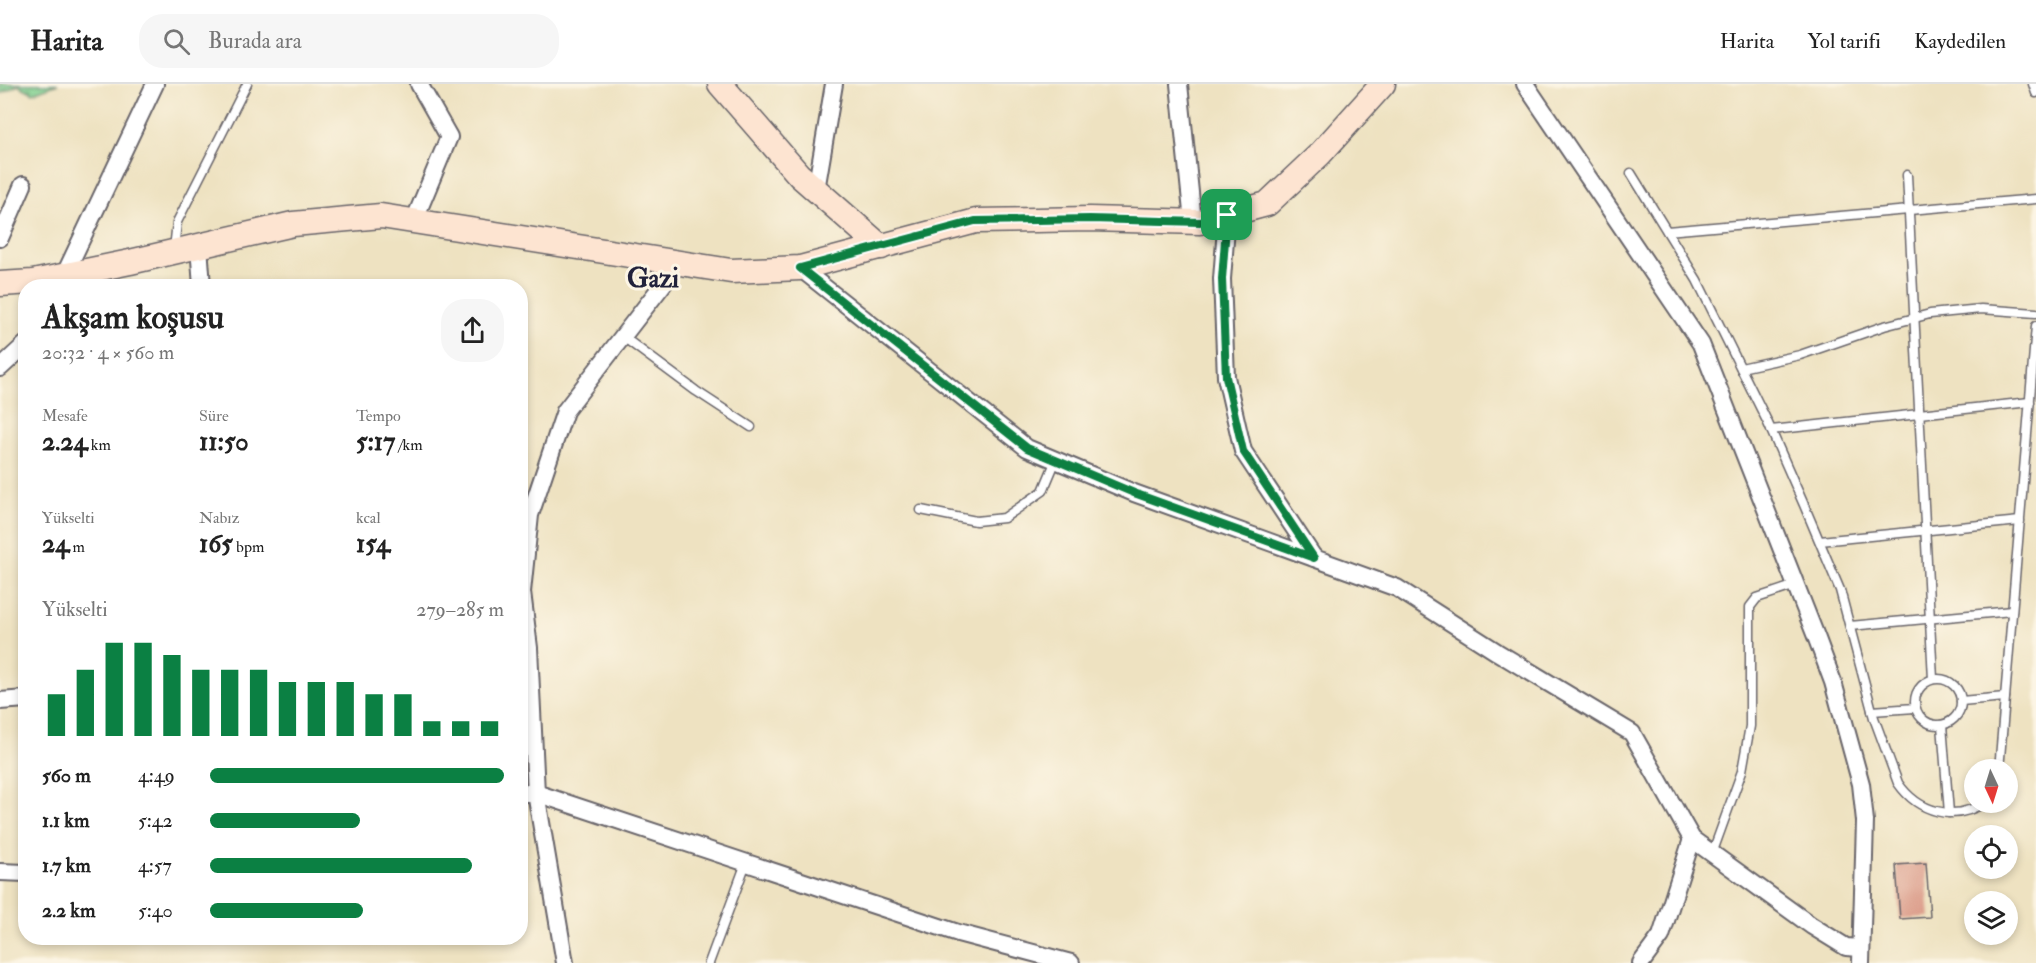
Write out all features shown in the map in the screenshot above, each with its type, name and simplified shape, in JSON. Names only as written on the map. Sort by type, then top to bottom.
[{"type":"street","points":[[77,278],[155,84]]},
{"type":"street","points":[[414,220],[449,137],[419,84]]},
{"type":"street","points":[[720,84],[799,175],[881,247]]},
{"type":"street","points":[[816,190],[834,84]]},
{"type":"street","points":[[1179,84],[1193,222]]},
{"type":"street","points":[[77,278],[293,224],[381,216],[731,271],[800,268],[975,221],[1090,219],[1193,222],[1268,204],[1320,154],[1383,84]]},
{"type":"street","points":[[800,268],[1027,448],[1134,493],[1396,588],[1632,733],[1692,839],[1846,948],[1861,956],[1864,821],[1861,784],[1833,682],[1796,585],[1701,344],[1525,84]]},
{"type":"street","points":[[0,238],[23,185]]},
{"type":"street","points":[[1227,215],[1222,279],[1226,377],[1243,451],[1314,558]]},
{"type":"street","points":[[199,246],[201,279]]},
{"type":"street","points":[[528,534],[530,515],[565,411],[664,283],[671,263]]},
{"type":"street","points":[[0,284],[18,283]]},
{"type":"street","points":[[0,368],[18,351]]},
{"type":"street","points":[[528,640],[528,793],[565,963]]},
{"type":"street","points":[[0,701],[18,700]]},
{"type":"street","points":[[528,793],[958,933],[1071,963]]},
{"type":"street","points":[[1641,963],[1661,936],[1692,839]]},
{"type":"street","points":[[0,872],[18,873]]},
{"type":"lane","points":[[174,252],[177,222],[247,84]]},
{"type":"lane","points":[[2033,84],[2036,93]]},
{"type":"lane","points":[[1631,173],[1697,280],[1742,368],[1820,541],[1840,590],[1872,711],[1898,783],[1904,792],[1922,806],[1949,813],[1964,811]]},
{"type":"lane","points":[[1907,175],[1933,679]]},
{"type":"lane","points":[[1667,231],[2036,200]]},
{"type":"lane","points":[[1742,368],[1800,355],[1914,317],[1981,309],[2036,313]]},
{"type":"lane","points":[[2000,759],[2036,326]]},
{"type":"lane","points":[[622,336],[696,391],[751,427]]},
{"type":"lane","points":[[1771,430],[2030,402]]},
{"type":"lane","points":[[921,510],[976,521],[1004,518],[1043,491],[1056,460]]},
{"type":"lane","points":[[1820,541],[2020,521]]},
{"type":"lane","points":[[1712,855],[1742,771],[1750,726],[1750,607],[1758,598],[1796,585]]},
{"type":"lane","points":[[1850,626],[2012,611]]},
{"type":"lane","points":[[1933,679],[1953,683],[1961,701],[1958,714],[1942,725],[1922,719],[1916,708],[1917,693],[1926,682],[1933,679]]},
{"type":"lane","points":[[1961,701],[2005,697]]},
{"type":"lane","points":[[1872,711],[1916,708]]},
{"type":"lane","points":[[1942,725],[1949,813]]},
{"type":"lane","points":[[709,963],[746,863]]},
{"type":"green space","points":[[0,84],[58,84],[33,93],[18,85],[0,94]]},
{"type":"building","points":[[1926,863],[1930,917],[1900,919],[1896,865]]},
{"type":"district","name":"Gazi","points":[[653,279]]},
{"type":"route","points":[[1227,215],[1222,279],[1226,377],[1243,451],[1314,558],[1134,493],[1027,448],[800,268],[975,221],[1090,219],[1200,222],[1227,215]]}]
